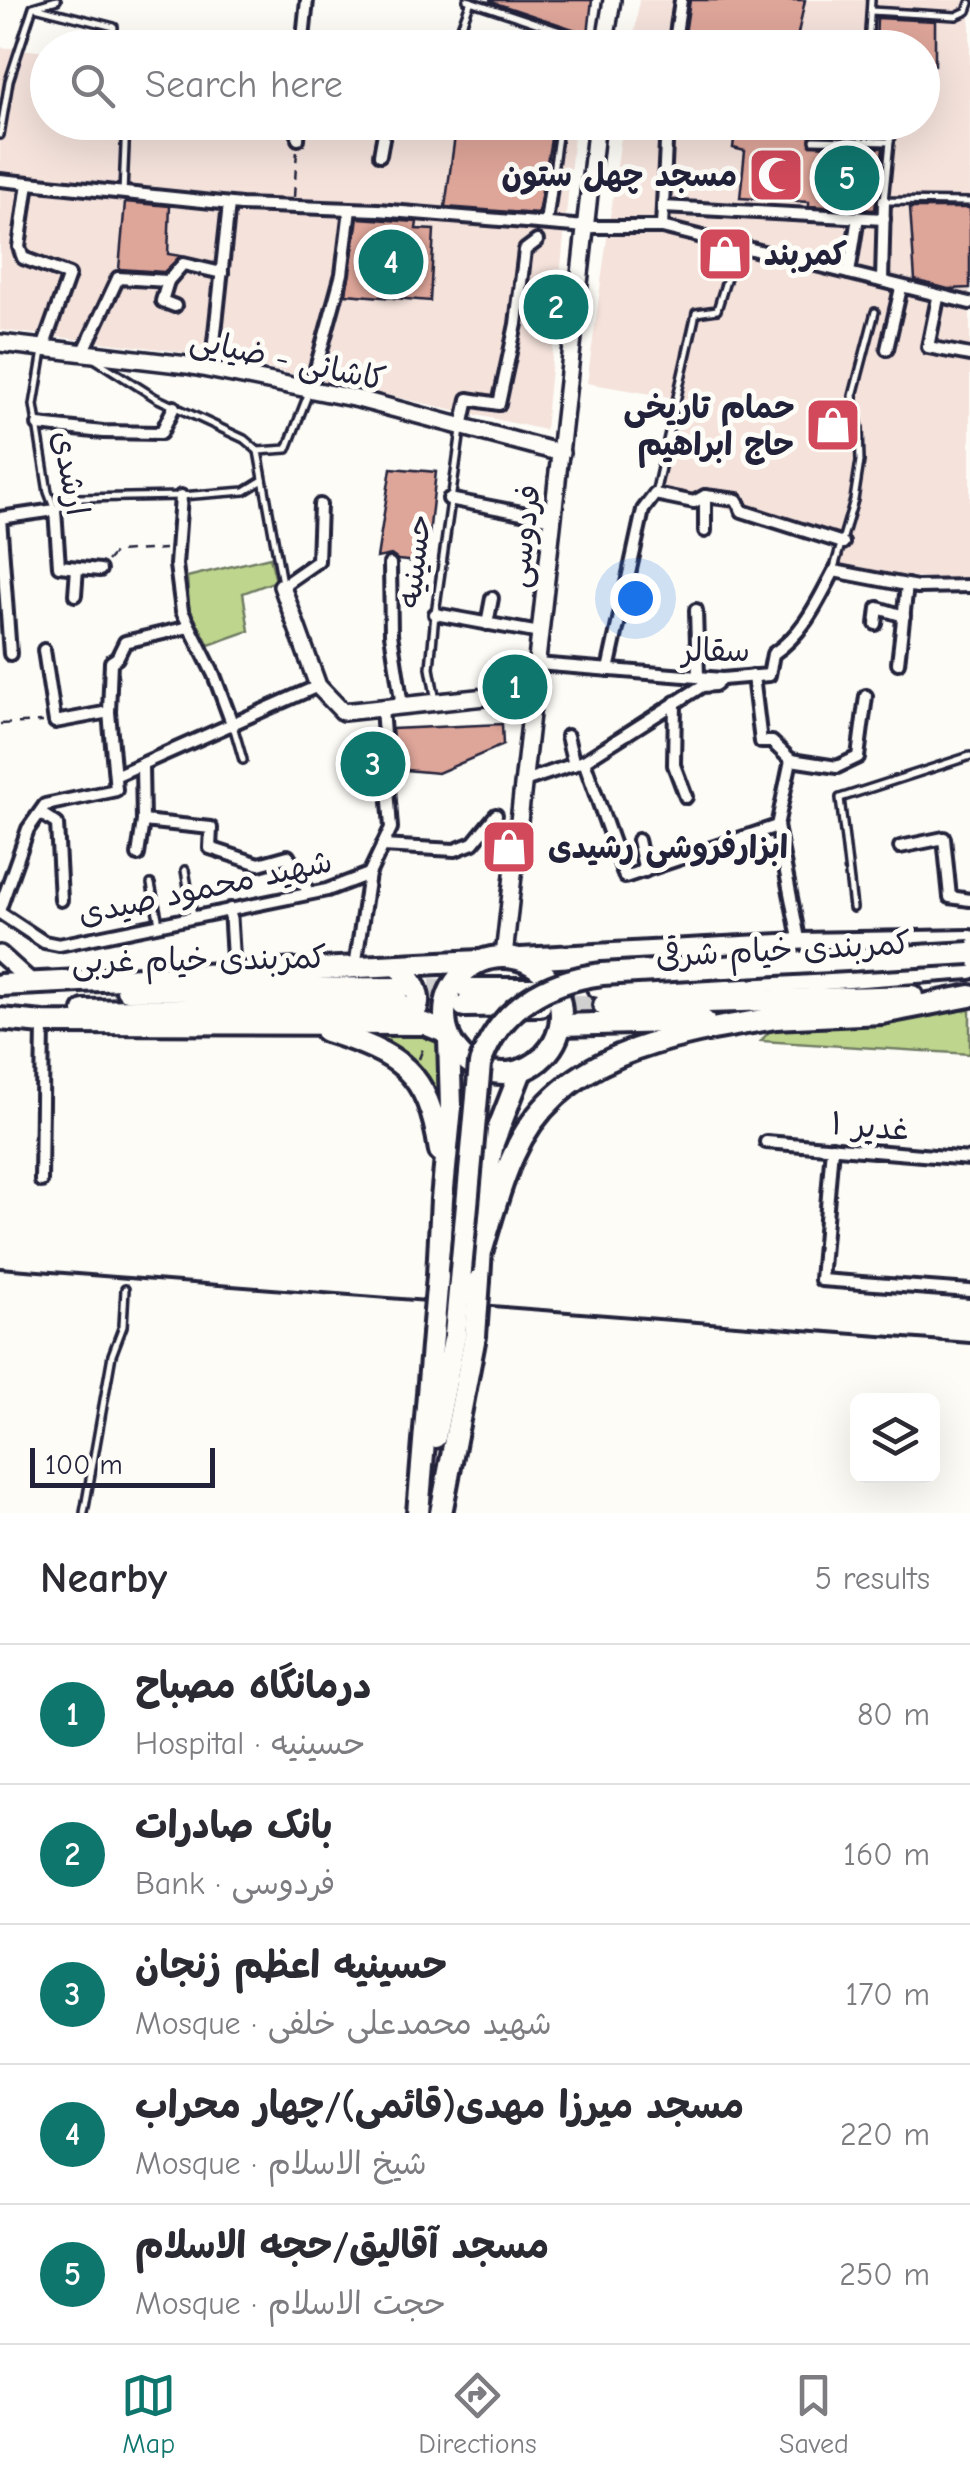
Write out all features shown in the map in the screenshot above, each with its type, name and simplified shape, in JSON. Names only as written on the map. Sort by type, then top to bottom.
[{"type":"highway","points":[[400,986],[480,961],[513,958],[800,944],[970,941]]},
{"type":"highway","points":[[441,1513],[480,1064],[499,1025],[524,1002],[560,982],[602,974],[970,952]]},
{"type":"highway","points":[[603,1005],[591,1012],[589,983],[593,970],[616,954]]},
{"type":"highway","points":[[0,1019],[43,1023],[425,1024],[448,1034],[457,1051],[470,1063],[486,1071],[504,1073],[521,1070],[548,1053],[561,1025],[562,1008],[549,978],[513,958]]},
{"type":"highway","points":[[454,1336],[438,1276],[451,1108],[445,1004],[457,978],[480,961]]},
{"type":"highway","points":[[0,985],[355,967],[400,986],[414,982],[420,998],[416,1011],[409,1019],[391,1025]]},
{"type":"highway","name":"کمربندی خیام شرقی","points":[[603,1005],[970,968]]},
{"type":"highway","name":"کمربندی خیام غربی","points":[[0,993],[400,986]]},
{"type":"highway","name":"کمربندی خیام غربی","points":[[0,1019],[400,986]]},
{"type":"highway","points":[[561,1025],[603,1005],[782,1017],[882,1013],[970,993]]},
{"type":"highway","name":"کمربندی خیام شرقی","points":[[603,1005],[970,993]]},
{"type":"highway","points":[[466,997],[540,997]]},
{"type":"highway","points":[[482,1248],[518,1144],[538,1114],[578,1077],[647,1044],[782,1017]]},
{"type":"highway","points":[[305,1024],[382,1051],[411,1070],[430,1102],[444,1178]]},
{"type":"highway","points":[[419,1506],[454,1336],[478,1280],[485,1184],[493,1143],[521,1070]]},
{"type":"street","points":[[304,30],[307,0]]},
{"type":"street","points":[[607,30],[612,0]]},
{"type":"street","points":[[677,30],[681,0]]},
{"type":"street","points":[[380,156],[383,140]]},
{"type":"street","name":"فردوسی","points":[[513,958],[524,781],[595,140]]},
{"type":"street","points":[[662,227],[666,140]]},
{"type":"street","points":[[546,222],[552,179]]},
{"type":"street","points":[[0,180],[229,204],[586,227],[662,227],[970,303]]},
{"type":"street","points":[[28,183],[19,247],[23,258],[69,275],[43,348]]},
{"type":"street","points":[[882,281],[884,201]]},
{"type":"street","points":[[211,370],[229,204]]},
{"type":"street","points":[[663,206],[884,219]]},
{"type":"street","points":[[310,390],[342,274],[350,209]]},
{"type":"street","points":[[849,273],[858,217]]},
{"type":"street","points":[[462,427],[468,398],[498,404],[516,324],[525,250],[537,241]]},
{"type":"street","points":[[175,306],[162,301],[168,282],[183,264],[222,273]]},
{"type":"street","points":[[83,353],[118,278],[168,282]]},
{"type":"street","points":[[888,350],[901,288]]},
{"type":"street","points":[[938,298],[928,347],[970,355]]},
{"type":"street","name":"کاشانی - ضیایی","points":[[0,343],[211,370],[310,390],[560,453]]},
{"type":"street","points":[[38,425],[161,433],[174,406]]},
{"type":"street","points":[[608,670],[643,510],[654,494],[694,502],[706,496],[737,500],[742,511],[842,543]]},
{"type":"street","points":[[181,496],[176,549],[182,611],[214,675],[233,726]]},
{"type":"street","points":[[705,530],[706,496]]},
{"type":"street","points":[[449,499],[553,519]]},
{"type":"street","points":[[320,505],[318,562],[282,586],[318,686],[343,712],[533,692]]},
{"type":"street","points":[[10,654],[0,518],[55,510]]},
{"type":"street","name":"ارشدی","points":[[55,510],[59,566],[77,568]]},
{"type":"street","points":[[390,564],[391,634],[402,706]]},
{"type":"street","points":[[75,595],[77,568],[100,570]]},
{"type":"street","points":[[834,571],[907,585],[970,586]]},
{"type":"street","name":"سقالر","points":[[536,664],[722,679],[769,675],[773,654],[808,621],[834,571]]},
{"type":"street","points":[[898,663],[907,585]]},
{"type":"street","points":[[487,624],[492,598]]},
{"type":"street","points":[[876,624],[878,608],[904,616]]},
{"type":"street","points":[[696,610],[698,677]]},
{"type":"street","points":[[435,614],[540,633]]},
{"type":"street","points":[[0,911],[28,829],[45,805],[116,790],[109,712],[111,662],[125,642],[189,627]]},
{"type":"street","points":[[44,650],[55,722],[109,712]]},
{"type":"street","points":[[753,676],[761,742],[772,742],[792,760],[837,766],[858,757],[866,696]]},
{"type":"street","points":[[524,781],[579,762],[702,686],[714,685],[722,679]]},
{"type":"street","points":[[117,775],[318,686]]},
{"type":"street","points":[[676,702],[674,764],[686,797]]},
{"type":"street","points":[[355,967],[370,874],[391,828],[382,708]]},
{"type":"street","points":[[567,736],[625,877],[776,826]]},
{"type":"street","points":[[792,760],[776,826],[800,944]]},
{"type":"street","points":[[138,855],[143,821],[142,766]]},
{"type":"street","points":[[40,813],[57,824],[61,900]]},
{"type":"street","points":[[382,846],[455,850],[473,843],[496,815]]},
{"type":"street","points":[[143,821],[210,828],[210,848],[259,864],[288,856],[309,893]]},
{"type":"street","points":[[900,847],[944,838],[950,897],[970,900]]},
{"type":"street","points":[[638,840],[645,870]]},
{"type":"street","name":"شهید محمود صیدی","points":[[0,911],[44,942],[59,945],[327,890],[370,874]]},
{"type":"street","points":[[230,909],[233,958]]},
{"type":"street","points":[[0,954],[31,982]]},
{"type":"street","points":[[40,1181],[43,1023]]},
{"type":"street","name":"غدیر ۱","points":[[766,1142],[970,1160]]},
{"type":"street","points":[[832,1148],[821,1280],[970,1292]]},
{"type":"lane","points":[[32,6],[57,0]]},
{"type":"lane","points":[[869,30],[872,0]]},
{"type":"lane","points":[[460,30],[469,1],[556,30]]},
{"type":"lane","points":[[870,12],[956,16],[967,12],[970,4]]},
{"type":"lane","points":[[32,6],[114,30]]},
{"type":"lane","points":[[0,135],[10,81],[32,6]]},
{"type":"lane","points":[[122,193],[125,140]]},
{"type":"lane","points":[[552,179],[557,140]]},
{"type":"lane","points":[[814,140],[890,142],[884,201],[970,202]]},
{"type":"lane","points":[[654,494],[696,313],[717,310],[737,246]]},
{"type":"lane","points":[[834,571],[860,461],[860,428],[854,396],[874,312]]},
{"type":"lane","name":"ارشدی","points":[[43,348],[34,406],[48,492],[55,510]]},
{"type":"lane","points":[[83,353],[174,406],[244,439],[258,451],[282,586]]},
{"type":"lane","points":[[258,451],[287,449],[310,390]]},
{"type":"lane","name":"حسینیه","points":[[436,702],[430,668],[435,614],[462,427]]},
{"type":"lane","points":[[55,510],[77,498],[245,491],[263,480]]},
{"type":"lane","points":[[233,726],[243,760]]},
{"type":"lane","points":[[853,908],[840,798],[970,756]]},
{"type":"lane","points":[[185,870],[193,916]]},
{"type":"lane","points":[[151,884],[159,923]]},
{"type":"lane","points":[[84,1513],[112,1355],[122,1326],[125,1289]]},
{"type":"path","points":[[294,207],[298,140]]},
{"type":"path","points":[[100,570],[115,552],[176,549]]},
{"type":"path","points":[[0,724],[55,722]]},
{"type":"shaded area","points":[[639,0],[970,0],[970,583],[837,568],[841,540],[658,491],[675,398],[587,383],[621,140],[940,140],[940,30],[635,30]]},
{"type":"shaded area","points":[[0,47],[30,50],[30,140],[573,140],[545,430],[237,362],[0,330]]},
{"type":"green space","points":[[270,557],[276,581],[243,593],[249,631],[209,645],[189,607],[187,577]]},
{"type":"green space","points":[[970,1010],[970,1054],[761,1041],[773,1027]]},
{"type":"green space","points":[[343,1031],[422,1031],[443,1039],[445,1123],[437,1103]]},
{"type":"building","points":[[489,0],[592,0],[588,30],[576,30]]},
{"type":"building","points":[[690,0],[805,0],[799,30],[686,30]]},
{"type":"building","points":[[877,18],[935,21],[935,30],[877,30]]},
{"type":"building","points":[[454,140],[551,140],[538,214],[445,207]]},
{"type":"building","points":[[734,140],[810,140],[810,145],[883,148],[875,210],[740,198],[745,151],[733,148]]},
{"type":"building","points":[[125,202],[170,206],[168,254],[181,256],[164,272],[119,269]]},
{"type":"building","points":[[910,208],[970,208],[970,288],[948,289],[915,280]]},
{"type":"building","points":[[358,218],[417,222],[416,229],[434,230],[430,301],[346,294]]},
{"type":"building","name":"حمام تاریخی حاج ابراهیم","points":[[825,406],[850,415],[853,443],[817,439],[811,432],[808,428]]},
{"type":"building","points":[[391,468],[436,472],[426,563],[398,560],[391,555],[377,558]]},
{"type":"building","points":[[502,724],[503,745],[438,773],[395,769],[392,729]]},
{"type":"tunnel","points":[[400,988],[468,989]]},
{"type":"tunnel","points":[[404,1005],[464,1006]]},
{"type":"tunnel","points":[[540,1005],[604,1005]]},
{"type":"railway","points":[[0,1268],[970,1343]]},
{"type":"place","name":"مسجد چهل ستون","points":[[776,175]]},
{"type":"place","name":"مسجد آقالیق/حجه الاسلام","points":[[847,178]]},
{"type":"place","name":"کمربند","points":[[725,254]]},
{"type":"place","name":"مسجد میرزا مهدی(قائمی)/چهار محراب","points":[[391,262]]},
{"type":"place","name":"بانک صادرات","points":[[556,307]]},
{"type":"place","name":"حمام تاریخی حاج ابراهیم","points":[[833,425]]},
{"type":"place","name":"درمانگاه مصباح","points":[[515,687]]},
{"type":"place","name":"حسینیه اعظم زنجان","points":[[373,764]]},
{"type":"place","name":"ابزارفروشی رشیدی","points":[[509,847]]}]
